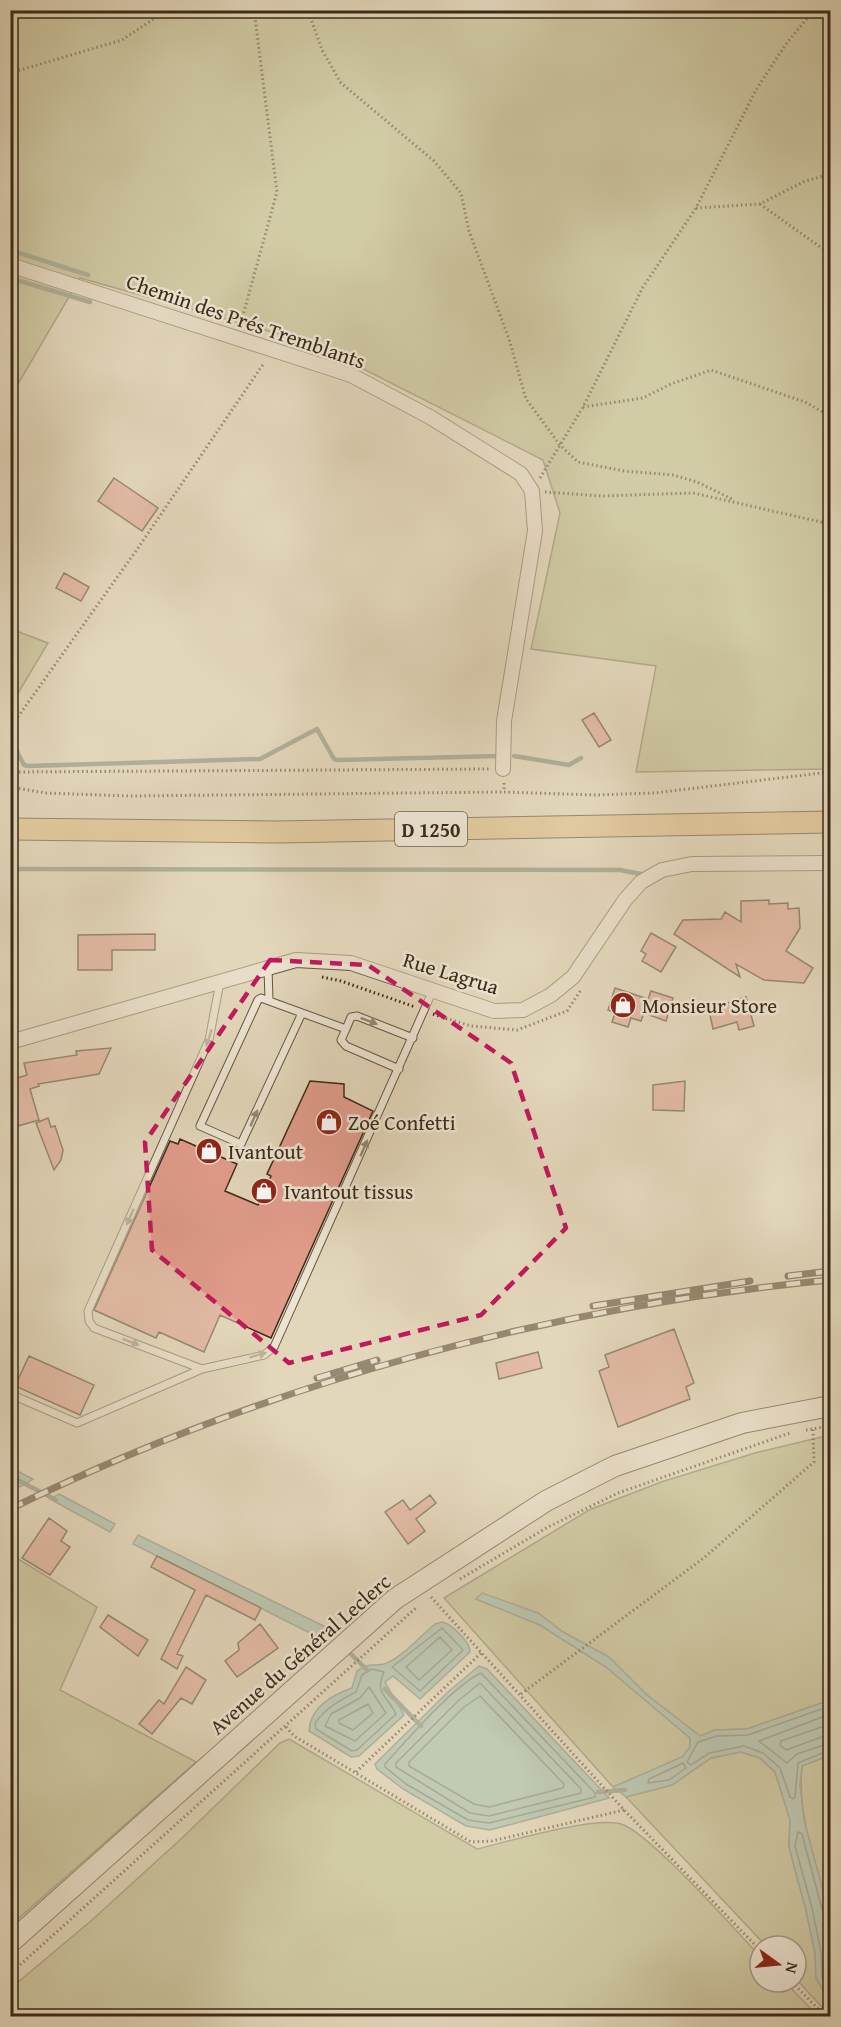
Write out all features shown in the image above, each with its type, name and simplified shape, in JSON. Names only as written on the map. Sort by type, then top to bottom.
[{"type":"main road","name":"D 1250","points":[[10,829],[278,832],[831,822]]},
{"type":"main road","name":"Avenue du Général Leclerc","points":[[10,1943],[395,1599],[546,1501],[615,1466],[742,1423],[831,1406]]},
{"type":"street","name":"Chemin des Prés Tremblants","points":[[10,265],[351,375],[430,417],[520,474],[532,491]]},
{"type":"street","points":[[503,769],[504,721],[533,553],[532,491]]},
{"type":"street","name":"Rue Lagrua","points":[[10,1041],[296,960],[351,963],[494,1011],[523,1010],[551,995],[573,977],[625,900],[641,882],[662,870],[692,864],[831,863]]},
{"type":"lane","points":[[268,968],[269,1000]]},
{"type":"lane","points":[[202,1369],[94,1328],[89,1321],[88,1311],[209,1040],[220,981]]},
{"type":"lane","points":[[10,1394],[77,1423],[202,1369],[264,1354],[274,1347],[433,990]]},
{"type":"lane","points":[[302,1013],[241,1144],[203,1129],[200,1126],[201,1120],[258,1000],[269,1000],[346,1029]]},
{"type":"lane","points":[[399,1069],[346,1046],[341,1040],[351,1017],[357,1016],[413,1038]]},
{"type":"path","points":[[10,73],[122,40],[154,18],[180,10]]},
{"type":"path","points":[[236,338],[277,192],[254,10]]},
{"type":"path","points":[[304,10],[341,83],[434,161],[461,192],[469,231],[509,339],[526,399],[560,445],[578,462],[624,471],[674,475],[697,482],[739,502]]},
{"type":"path","points":[[814,10],[786,44],[756,90],[696,208],[643,287],[583,407],[532,491],[601,496],[693,493],[831,524]]},
{"type":"path","points":[[696,208],[760,204],[804,182],[831,174]]},
{"type":"path","points":[[760,204],[831,254]]},
{"type":"path","points":[[10,728],[274,349]]},
{"type":"path","points":[[583,407],[643,398],[672,384],[711,370],[805,402],[831,416]]},
{"type":"path","points":[[10,772],[503,769],[504,792]]},
{"type":"path","points":[[10,787],[45,793],[130,796],[504,792],[595,795],[654,793],[831,772]]},
{"type":"path","points":[[802,1431],[831,1426]]},
{"type":"path","points":[[521,1694],[705,1557],[813,1462],[813,1429]]},
{"type":"path","points":[[451,1585],[548,1527],[618,1493],[792,1432]]},
{"type":"path","points":[[10,1974],[366,1653],[441,1591]]},
{"type":"path","points":[[431,1597],[624,1810],[748,1938]]},
{"type":"path","points":[[356,1772],[402,1725],[481,1653]]},
{"type":"path","points":[[286,1727],[294,1736],[464,1838],[478,1843],[624,1810]]},
{"type":"path","points":[[804,1994],[825,2016]]},
{"type":"highlighted area","points":[[270,960],[368,965],[511,1063],[566,1228],[481,1315],[289,1363],[152,1250],[145,1142]]},
{"type":"green space","points":[[11,11],[830,11],[830,769],[636,772],[656,666],[531,649],[560,513],[543,460],[314,344],[80,278],[11,396]]},
{"type":"green space","points":[[10,629],[48,643],[11,705]]},
{"type":"green space","points":[[830,1435],[830,1700],[747,1729],[715,1730],[700,1736],[647,1695],[609,1657],[563,1632],[538,1613],[476,1599],[540,1625],[606,1667],[690,1738],[690,1747],[683,1757],[613,1787],[444,1598],[589,1510],[661,1482],[755,1453]]},
{"type":"green space","points":[[10,1554],[97,1607],[60,1690],[196,1762],[11,1925]]},
{"type":"green space","points":[[289,1739],[477,1849],[572,1827],[609,1822],[621,1824],[634,1831],[671,1863],[748,1943],[748,1994],[797,1994],[818,2016],[11,2016],[11,1988],[92,1920],[182,1838],[280,1743]]},
{"type":"green space","points":[[741,1752],[760,1758],[775,1772],[790,1820],[789,1847],[815,1953],[816,1978],[830,2001],[830,2016],[808,1992],[808,1934],[755,1934],[626,1797],[672,1785],[711,1758]]},
{"type":"green space","points":[[830,1755],[830,1916],[809,1842],[801,1785],[802,1766]]},
{"type":"water","points":[[11,1468],[33,1479],[20,1487],[11,1482]]},
{"type":"water","points":[[59,1494],[115,1524],[110,1532],[50,1499]]},
{"type":"water","points":[[138,1535],[334,1631],[326,1641],[133,1544]]},
{"type":"water","points":[[482,1593],[538,1613],[563,1632],[609,1657],[647,1695],[700,1736],[715,1730],[747,1729],[830,1700],[830,1755],[802,1766],[800,1785],[804,1820],[830,1916],[830,2001],[816,1978],[815,1953],[789,1847],[790,1820],[775,1772],[760,1758],[741,1752],[711,1758],[672,1785],[626,1797],[613,1787],[682,1757],[690,1747],[690,1738],[606,1667],[540,1625],[476,1599]]},
{"type":"water","points":[[442,1622],[460,1634],[470,1652],[420,1699],[393,1676],[385,1682],[404,1715],[359,1756],[351,1757],[309,1731],[313,1716],[323,1704],[337,1694],[352,1688],[357,1671],[369,1665],[391,1661],[435,1624]]},
{"type":"water","points":[[479,1666],[487,1669],[609,1798],[490,1830],[466,1826],[403,1789],[377,1769],[375,1764],[449,1691]]},
{"type":"building","points":[[114,478],[158,508],[142,531],[98,501]]},
{"type":"building","points":[[64,573],[89,587],[81,601],[56,588]]},
{"type":"building","points":[[594,713],[611,740],[599,747],[582,720]]},
{"type":"building","points":[[769,900],[769,904],[788,903],[788,909],[799,908],[800,928],[786,951],[813,968],[804,983],[764,980],[736,964],[740,977],[674,934],[683,920],[721,919],[725,912],[741,922],[741,901]]},
{"type":"building","points":[[651,933],[676,947],[661,972],[642,961],[646,954],[641,951]]},
{"type":"building","points":[[155,934],[155,950],[112,950],[112,970],[78,970],[78,935]]},
{"type":"building","points":[[615,988],[648,999],[651,991],[673,998],[666,1021],[644,1013],[641,1021],[631,1018],[628,1027],[612,1022],[615,1013],[608,1010]]},
{"type":"building","points":[[746,997],[754,1026],[739,1030],[737,1022],[713,1029],[709,1010],[720,1014],[724,1004]]},
{"type":"building","points":[[111,1048],[99,1074],[38,1084],[39,1086],[30,1089],[39,1120],[18,1126],[10,1103],[10,1096],[16,1095],[11,1080],[27,1075],[24,1063],[77,1055],[76,1051]]},
{"type":"building","points":[[310,1081],[344,1084],[344,1097],[373,1111],[271,1338],[220,1315],[204,1352],[159,1332],[156,1338],[94,1310],[170,1141],[178,1144],[180,1139],[237,1164],[225,1191],[258,1205],[271,1176],[267,1174]]},
{"type":"building","points":[[685,1081],[684,1111],[653,1110],[653,1085]]},
{"type":"building","points":[[48,1118],[51,1127],[55,1126],[63,1150],[61,1160],[54,1170],[36,1123]]},
{"type":"building","points":[[674,1329],[694,1383],[686,1387],[690,1399],[618,1427],[599,1371],[609,1367],[605,1355]]},
{"type":"building","points":[[538,1352],[542,1368],[499,1379],[496,1363]]},
{"type":"building","points":[[29,1356],[94,1385],[80,1415],[15,1386]]},
{"type":"building","points":[[430,1495],[436,1503],[416,1519],[425,1531],[408,1544],[385,1512],[403,1500],[410,1510]]},
{"type":"building","points":[[49,1518],[67,1531],[61,1541],[70,1547],[50,1575],[22,1558]]},
{"type":"building","points":[[157,1556],[261,1608],[255,1620],[206,1595],[177,1654],[183,1656],[177,1669],[161,1659],[195,1590],[151,1567]]},
{"type":"building","points":[[108,1615],[148,1640],[138,1656],[100,1627]]},
{"type":"building","points":[[260,1624],[278,1648],[237,1677],[225,1661],[239,1650],[238,1643]]},
{"type":"building","points":[[186,1667],[206,1680],[192,1704],[181,1698],[152,1734],[139,1724],[159,1700],[164,1704]]},
{"type":"waterway","points":[[10,250],[88,275]]},
{"type":"waterway","points":[[10,278],[90,302]]},
{"type":"waterway","points":[[10,738],[24,765],[28,766],[260,759],[317,729],[334,759],[337,760],[499,756]]},
{"type":"waterway","points":[[514,756],[569,765],[581,758]]},
{"type":"waterway","points":[[10,869],[620,870],[646,875]]},
{"type":"waterway","points":[[10,1476],[56,1500]]},
{"type":"waterway","points":[[345,1648],[367,1670]]},
{"type":"waterway","points":[[385,1689],[421,1726]]},
{"type":"waterway","points":[[598,1792],[625,1790]]},
{"type":"railway","points":[[788,1276],[830,1271]]},
{"type":"railway","points":[[10,1509],[107,1464],[206,1424],[307,1389],[410,1358],[514,1331],[619,1310],[724,1292],[830,1280]]},
{"type":"railway","points":[[593,1306],[750,1281]]},
{"type":"railway","points":[[317,1378],[377,1360]]},
{"type":"place","name":"Monsieur Store","points":[[623,1005]]},
{"type":"place","name":"Zoé Confetti","points":[[329,1122]]},
{"type":"place","name":"Ivantout","points":[[209,1151]]},
{"type":"place","name":"Ivantout tissus","points":[[264,1191]]}]
